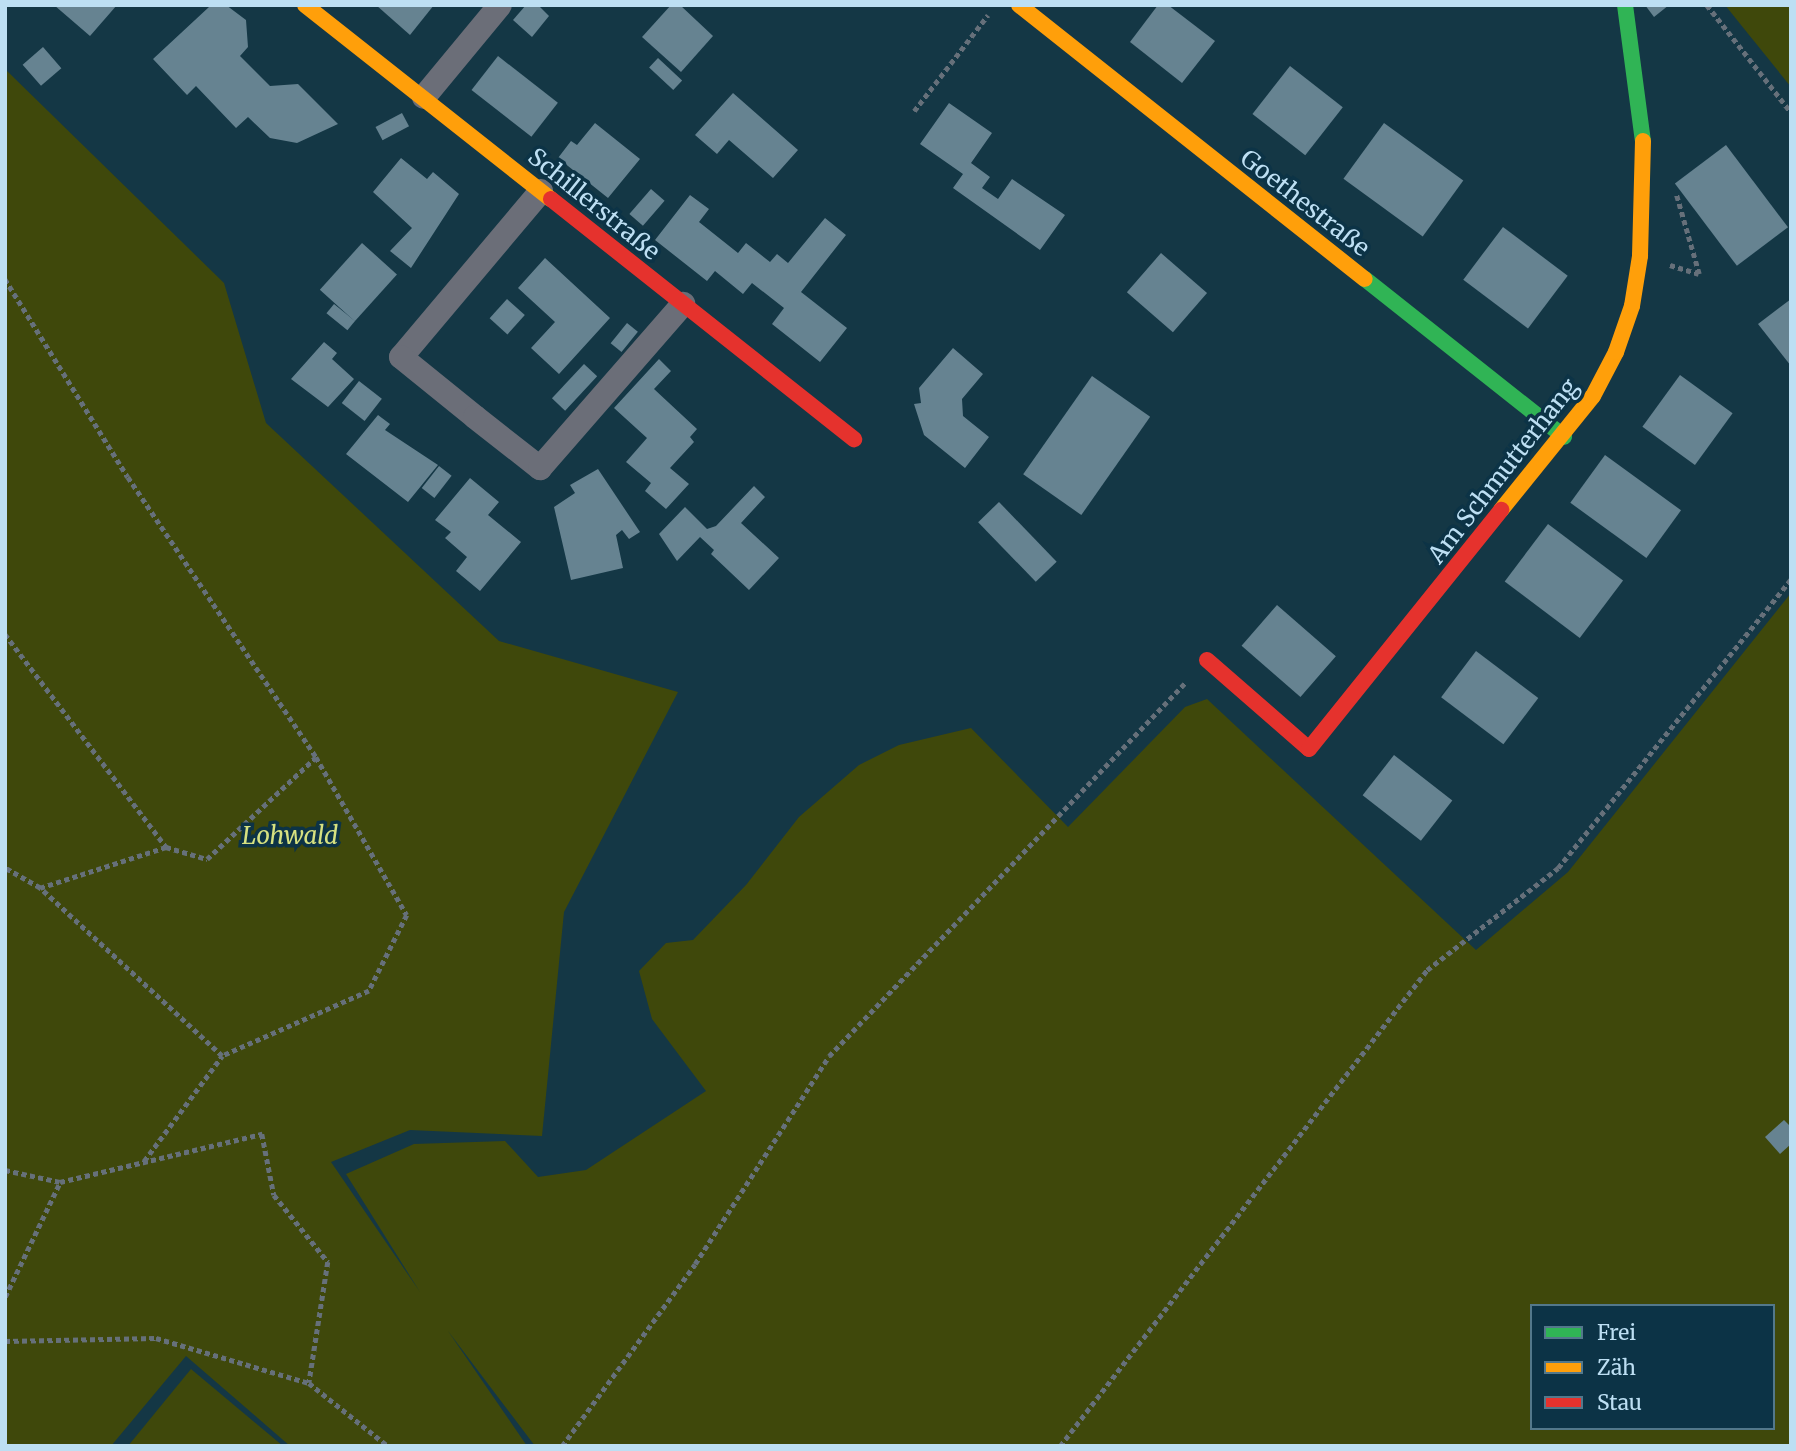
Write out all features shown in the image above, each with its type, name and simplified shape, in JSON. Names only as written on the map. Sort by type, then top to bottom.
[{"type":"street","name":"Schillerstraße","points":[[305,5],[854,439]]},
{"type":"street","points":[[424,97],[500,5]]},
{"type":"street","name":"Goethestraße","points":[[1019,5],[1563,437]]},
{"type":"street","name":"Am Schmutterhang","points":[[1207,660],[1309,749],[1563,437],[1616,352],[1632,306],[1640,256],[1643,133],[1639,78],[1625,5]]},
{"type":"street","points":[[541,191],[401,357],[475,417],[540,468],[683,304]]},
{"type":"path","points":[[914,111],[995,5]]},
{"type":"path","points":[[1707,5],[1791,112]]},
{"type":"path","points":[[5,279],[128,477],[316,757],[407,915],[369,991],[222,1056],[144,1162]]},
{"type":"path","points":[[1060,1446],[1427,970],[1558,868],[1791,579]]},
{"type":"path","points":[[5,634],[166,847]]},
{"type":"path","points":[[562,1446],[695,1264],[828,1056],[1207,660]]},
{"type":"path","points":[[40,888],[166,847],[207,859],[316,757]]},
{"type":"path","points":[[5,868],[40,888],[222,1056]]},
{"type":"path","points":[[5,1170],[60,1182],[262,1134],[274,1195],[328,1262],[309,1383]]},
{"type":"path","points":[[5,1297],[60,1182]]},
{"type":"path","points":[[5,1341],[156,1338],[309,1383],[388,1446]]},
{"type":"green space","points":[[1725,5],[1791,5],[1791,87],[1741,25]]},
{"type":"green space","name":"Lohwald","points":[[5,69],[224,283],[266,423],[499,641],[678,692],[564,912],[542,1136],[410,1130],[331,1162],[420,1292],[346,1174],[414,1144],[505,1141],[538,1177],[586,1170],[706,1091],[652,1019],[639,971],[666,943],[693,940],[746,885],[799,817],[859,765],[899,745],[971,728],[1068,827],[1185,707],[1207,699],[1476,950],[1568,872],[1791,593],[1791,1446],[535,1446],[448,1331],[527,1446],[290,1446],[186,1356],[111,1446],[5,1446]]},
{"type":"green space","points":[[191,1369],[283,1446],[128,1446]]},
{"type":"building","points":[[54,5],[117,5],[90,36]]},
{"type":"building","points":[[226,5],[246,20],[248,47],[240,56],[270,86],[298,84],[338,124],[297,143],[270,138],[248,117],[236,128],[196,86],[187,95],[153,59],[209,7]]},
{"type":"building","points":[[376,5],[434,5],[410,35]]},
{"type":"building","points":[[526,5],[538,5],[549,16],[532,37],[513,20]]},
{"type":"building","points":[[671,5],[680,5],[713,36],[681,72],[642,37]]},
{"type":"building","points":[[1158,5],[1168,5],[1215,41],[1182,83],[1130,42]]},
{"type":"building","points":[[1645,5],[1669,5],[1654,17]]},
{"type":"building","points":[[43,47],[61,68],[41,86],[23,65]]},
{"type":"building","points":[[498,56],[558,103],[531,137],[472,90]]},
{"type":"building","points":[[658,58],[682,81],[673,90],[649,68]]},
{"type":"building","points":[[1290,66],[1343,107],[1305,155],[1252,114]]},
{"type":"building","points":[[733,93],[798,150],[773,178],[729,140],[717,154],[695,135]]},
{"type":"building","points":[[949,103],[992,133],[971,163],[990,177],[982,188],[998,199],[1012,179],[1065,215],[1040,250],[953,188],[963,174],[920,144]]},
{"type":"building","points":[[402,113],[409,126],[383,140],[376,127]]},
{"type":"building","points":[[595,123],[640,159],[608,198],[558,158],[571,141],[577,145]]},
{"type":"building","points":[[1384,123],[1463,181],[1423,236],[1343,179]]},
{"type":"building","points":[[1726,145],[1788,227],[1737,266],[1675,184]]},
{"type":"building","points":[[401,158],[427,179],[433,172],[459,194],[411,268],[390,251],[412,228],[373,192]]},
{"type":"building","points":[[651,189],[665,201],[643,226],[629,214]]},
{"type":"building","points":[[690,195],[709,209],[699,222],[738,253],[746,243],[770,262],[777,254],[788,263],[825,218],[846,235],[801,292],[847,328],[820,362],[772,324],[784,308],[752,283],[743,294],[715,271],[707,281],[655,240]]},
{"type":"building","points":[[1503,227],[1568,276],[1528,328],[1463,280]]},
{"type":"building","points":[[362,243],[397,274],[355,321],[320,290]]},
{"type":"building","points":[[1161,253],[1207,293],[1173,332],[1127,292]]},
{"type":"building","points":[[545,258],[610,318],[559,374],[531,348],[555,322],[518,288]]},
{"type":"building","points":[[507,299],[525,315],[507,334],[490,318]]},
{"type":"building","points":[[1791,299],[1791,366],[1758,324]]},
{"type":"building","points":[[334,304],[355,321],[347,330],[326,313]]},
{"type":"building","points":[[627,323],[638,332],[622,352],[611,343]]},
{"type":"building","points":[[324,342],[337,353],[332,359],[354,379],[328,407],[291,379]]},
{"type":"building","points":[[953,348],[983,374],[962,399],[963,416],[989,437],[965,468],[924,435],[914,404],[921,403],[919,388]]},
{"type":"building","points":[[659,359],[671,371],[654,389],[697,429],[690,437],[694,442],[670,468],[689,484],[666,509],[645,491],[651,483],[626,462],[647,438],[614,408]]},
{"type":"building","points":[[584,364],[597,376],[565,411],[552,398]]},
{"type":"building","points":[[1680,375],[1733,413],[1695,465],[1642,427]]},
{"type":"building","points":[[1092,376],[1150,417],[1081,515],[1023,474]]},
{"type":"building","points":[[359,381],[382,399],[365,421],[342,403]]},
{"type":"building","points":[[378,415],[390,424],[385,430],[438,465],[408,502],[346,454]]},
{"type":"building","points":[[1605,455],[1681,510],[1646,558],[1570,503]]},
{"type":"building","points":[[439,466],[452,476],[434,498],[422,488]]},
{"type":"building","points":[[598,469],[640,532],[629,539],[622,530],[616,535],[623,568],[571,580],[554,507],[575,493],[570,485]]},
{"type":"building","points":[[470,478],[499,502],[488,515],[521,542],[480,591],[456,571],[467,557],[445,538],[451,532],[435,520]]},
{"type":"building","points":[[754,486],[765,497],[741,523],[779,558],[749,590],[711,554],[714,550],[700,537],[677,561],[659,534],[685,507],[707,529],[716,526]]},
{"type":"building","points":[[999,502],[1057,562],[1036,582],[978,522]]},
{"type":"building","points":[[1548,524],[1623,581],[1580,638],[1505,582]]},
{"type":"building","points":[[1277,605],[1336,656],[1300,697],[1242,646]]},
{"type":"building","points":[[1476,651],[1538,698],[1503,744],[1441,697]]},
{"type":"building","points":[[1394,755],[1452,801],[1421,841],[1363,795]]},
{"type":"building","points":[[1784,1120],[1791,1127],[1791,1144],[1780,1154],[1765,1137]]},
{"type":"traffic: fast","points":[[1625,5],[1643,141]]},
{"type":"traffic: fast","points":[[1365,279],[1564,437]]},
{"type":"traffic: slow","points":[[305,5],[551,199]]},
{"type":"traffic: slow","points":[[1019,5],[1365,279]]},
{"type":"traffic: slow","points":[[1501,510],[1593,396],[1616,352],[1632,306],[1640,256],[1643,141]]},
{"type":"traffic: jam","points":[[551,199],[854,439]]},
{"type":"traffic: jam","points":[[1207,660],[1309,749],[1501,510]]}]
